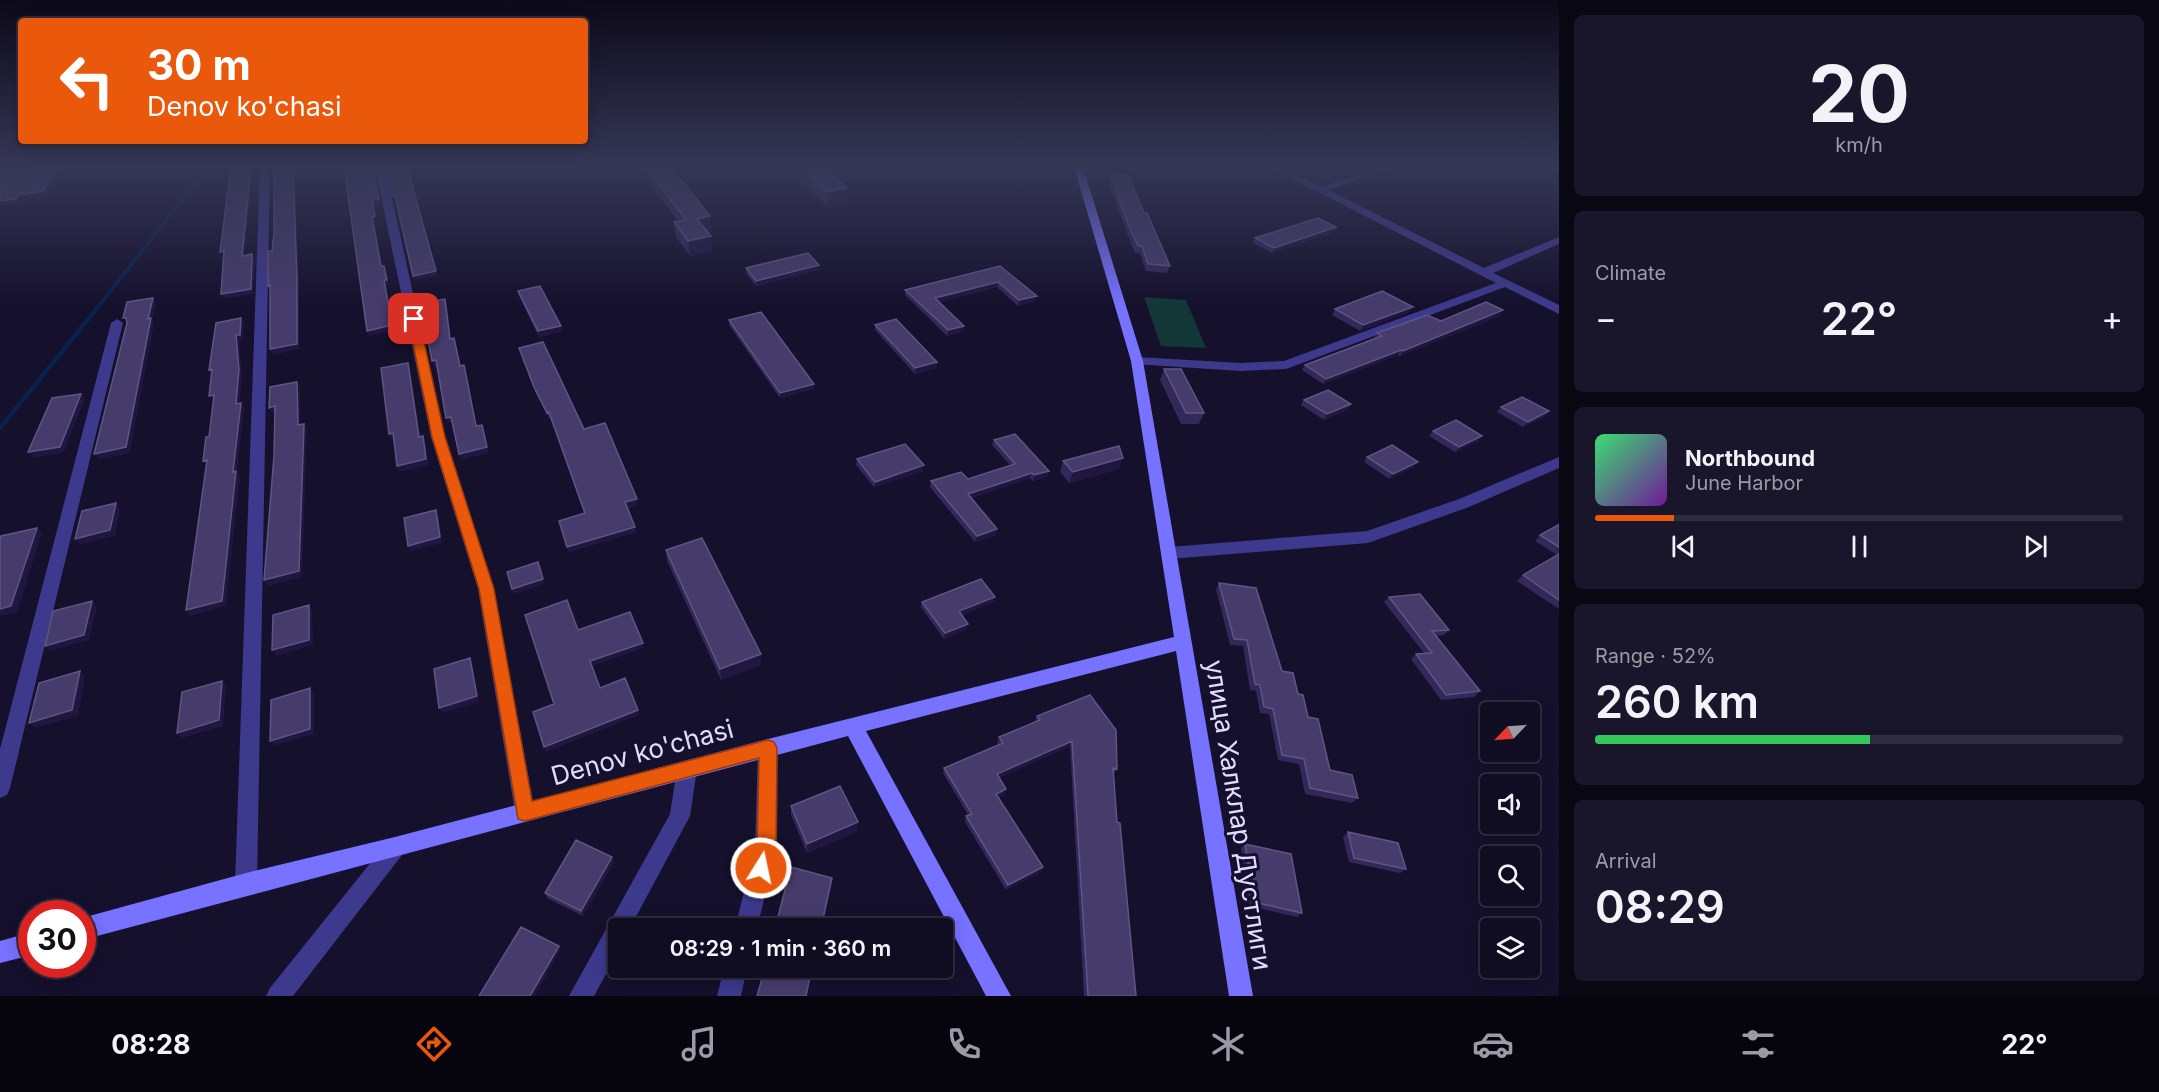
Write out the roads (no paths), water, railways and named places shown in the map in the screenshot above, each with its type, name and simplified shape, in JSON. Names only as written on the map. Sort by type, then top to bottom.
[{"type":"street","points":[[246,884],[264,213]]},
{"type":"street","points":[[390,213],[438,437],[486,589],[525,812]]},
{"type":"street","name":"улица Халклар Дустлиги","points":[[1092,213],[1137,361],[1241,996]]},
{"type":"street","points":[[1367,213],[1559,310]]},
{"type":"street","points":[[1485,272],[1559,240]]},
{"type":"street","points":[[1137,361],[1241,367],[1286,365],[1505,283]]},
{"type":"street","points":[[0,788],[117,322]]},
{"type":"street","points":[[1169,553],[1368,537],[1464,503],[1559,462]]},
{"type":"street","name":"Denov ko'chasi","points":[[96,925],[687,769],[1183,642]]},
{"type":"street","points":[[853,726],[999,996]]},
{"type":"street","points":[[748,918],[766,848],[768,748]]},
{"type":"street","points":[[624,918],[680,816],[687,769]]},
{"type":"street","points":[[278,996],[394,848]]},
{"type":"street","points":[[0,952],[18,947]]},
{"type":"street","points":[[581,996],[608,947]]},
{"type":"street","points":[[729,996],[734,978]]},
{"type":"waterway","points":[[97,308],[171,213]]},
{"type":"waterway","points":[[0,428],[98,307]]}]
